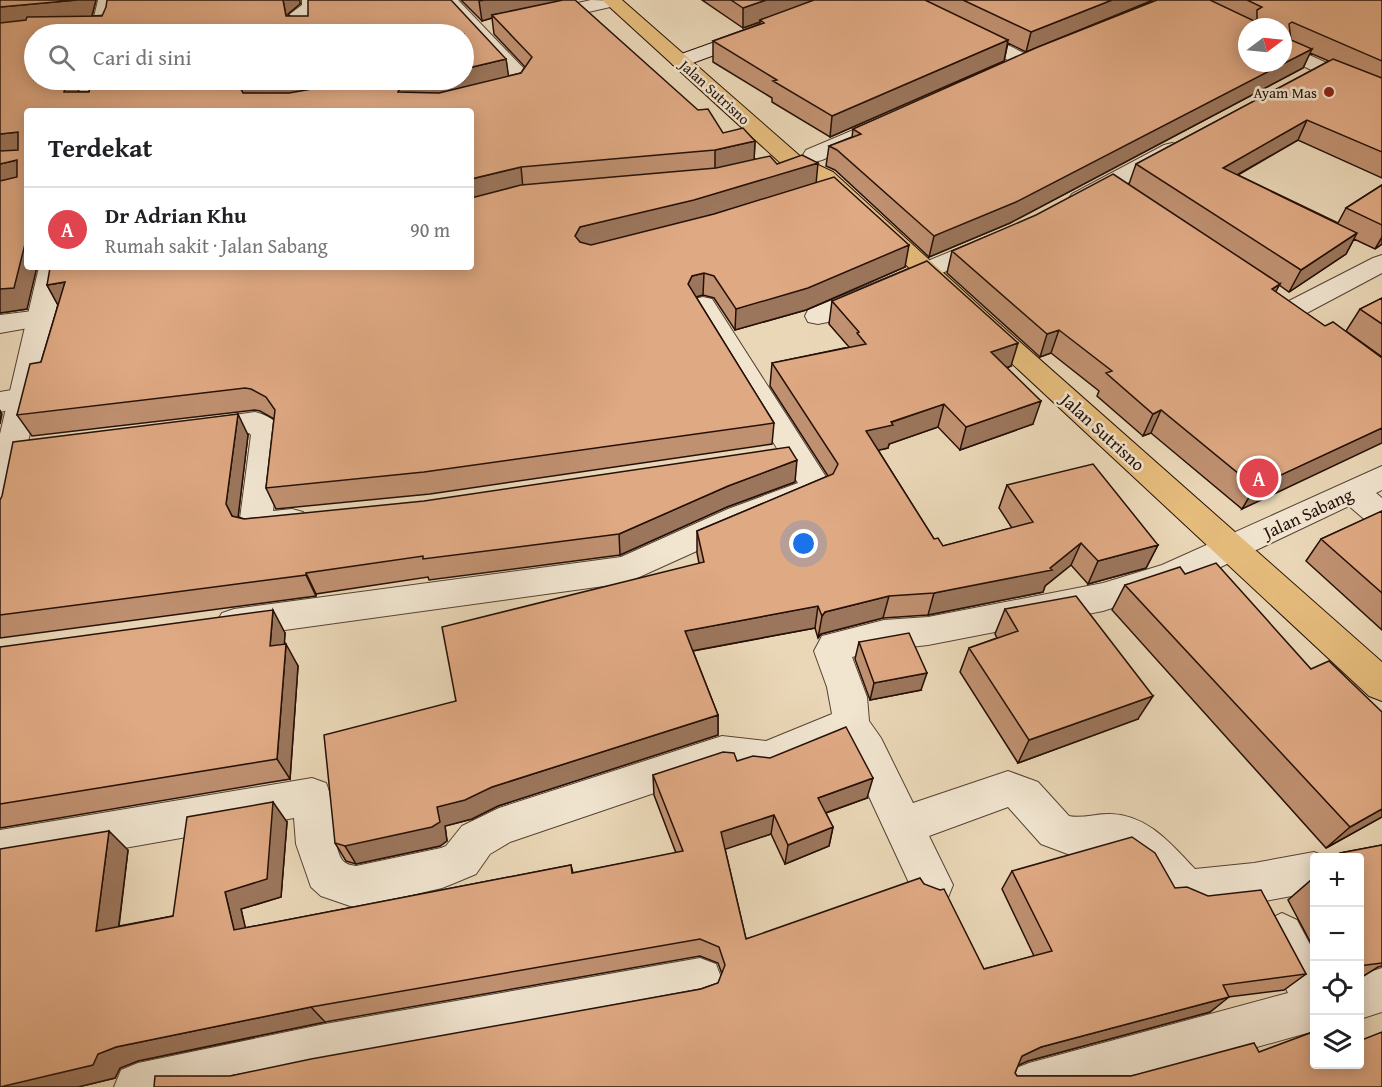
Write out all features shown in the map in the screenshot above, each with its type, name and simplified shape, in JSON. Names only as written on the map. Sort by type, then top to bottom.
[{"type":"main road","name":"Jalan Sutrisno","points":[[611,0],[809,174],[926,272],[1382,685]]},
{"type":"main road","name":"Jalan Sutrisno","points":[[697,48],[720,69]]},
{"type":"main road","name":"Jalan Sutrisno","points":[[754,100],[809,174]]},
{"type":"street","points":[[102,24],[107,0]]},
{"type":"street","points":[[301,24],[299,14],[311,8],[311,0]]},
{"type":"street","points":[[448,0],[471,24]]},
{"type":"street","points":[[527,15],[611,0]]},
{"type":"street","points":[[902,0],[1025,61]]},
{"type":"street","points":[[673,55],[765,22]]},
{"type":"street","points":[[477,30],[497,26]]},
{"type":"street","points":[[428,108],[521,84],[523,79],[519,73],[474,27]]},
{"type":"street","points":[[1004,70],[1044,52]]},
{"type":"street","points":[[1292,53],[1382,96]]},
{"type":"street","points":[[1304,79],[1324,68]]},
{"type":"street","points":[[809,174],[887,122]]},
{"type":"street","points":[[1059,209],[1118,190],[1190,140]]},
{"type":"street","points":[[819,316],[1010,234]]},
{"type":"street","points":[[1293,309],[1382,263]]},
{"type":"street","points":[[0,517],[25,451],[12,400],[57,276]]},
{"type":"street","points":[[208,627],[626,570],[739,518],[817,488],[703,305]]},
{"type":"street","points":[[0,324],[41,318]]},
{"type":"street","points":[[174,432],[255,422],[261,424],[267,431],[255,526],[323,518]]},
{"type":"street","points":[[760,460],[796,454]]},
{"type":"street","name":"Jalan Sabang","points":[[850,724],[851,712],[845,685],[832,648],[835,646],[884,635],[928,632],[1103,597],[1173,575],[1382,477]]},
{"type":"street","points":[[1354,492],[1382,516]]},
{"type":"street","points":[[0,850],[312,796],[316,844],[326,873],[336,882],[356,887],[442,868],[461,860],[476,840],[499,827],[722,753],[767,759],[850,724],[867,750],[932,885]]},
{"type":"street","points":[[903,826],[1008,789],[1017,791],[1033,803],[1052,828],[1069,838],[1121,834],[1136,840],[1183,886],[1190,890],[1254,883],[1310,873]]},
{"type":"street","points":[[1254,883],[1310,989]]},
{"type":"street","points":[[138,1087],[325,1047],[700,980]]},
{"type":"street","points":[[1364,995],[1382,990]]},
{"type":"street","points":[[1040,1086],[1310,1010]]},
{"type":"building","points":[[0,0],[77,0],[0,7]]},
{"type":"building","points":[[107,0],[283,0],[286,16],[308,16],[308,0],[451,0],[473,24],[24,24],[24,90],[89,92],[90,90],[242,90],[243,93],[289,93],[306,90],[399,90],[398,92],[439,93],[451,90],[474,90],[474,84],[521,73],[532,57],[492,15],[563,0],[575,0],[698,110],[708,109],[723,133],[743,128],[755,141],[715,150],[521,167],[474,178],[474,108],[24,108],[24,248],[14,288],[0,289],[0,181],[17,177],[17,160],[0,164],[0,151],[18,150],[18,132],[0,134],[0,23],[26,20],[27,17],[102,16]]},
{"type":"building","points":[[731,0],[766,0],[743,8]]},
{"type":"building","points":[[814,0],[925,0],[1008,40],[832,116],[773,81],[777,80],[713,41],[764,23],[760,20]]},
{"type":"building","points":[[963,0],[1112,0],[1031,32]]},
{"type":"building","points":[[1157,0],[1210,0],[1248,18],[1238,18],[1238,72],[1268,72],[1016,202],[934,236],[837,150],[829,146],[861,134],[853,129],[1038,47]]},
{"type":"building","points":[[1247,0],[1382,0],[1382,61],[1292,22],[1292,18],[1257,18],[1257,10],[1262,7]]},
{"type":"building","points":[[474,25],[506,59],[474,67]]},
{"type":"building","points":[[1292,40],[1312,49],[1292,59]]},
{"type":"building","points":[[1333,59],[1382,78],[1382,152],[1307,120],[1223,168],[1357,233],[1301,270],[1136,164]]},
{"type":"building","points":[[802,155],[818,163],[694,200],[580,227],[575,236],[580,242],[591,245],[714,214],[834,177],[909,245],[808,288],[736,309],[714,276],[704,273],[692,276],[688,284],[774,423],[424,472],[266,488],[275,410],[266,397],[251,389],[17,415],[30,364],[41,362],[65,282],[47,285],[50,270],[474,270],[474,197],[521,185],[716,168],[770,156],[777,164]]},
{"type":"building","points":[[1113,174],[1280,284],[1272,289],[1325,326],[1333,322],[1382,358],[1382,428],[1255,487],[1161,410],[1153,414],[1106,373],[1112,371],[1059,330],[1047,334],[952,251],[1036,215]]},
{"type":"building","points":[[1382,185],[1382,225],[1346,208]]},
{"type":"building","points":[[927,261],[1018,343],[991,352],[1041,401],[966,427],[944,404],[891,422],[893,425],[866,431],[934,539],[938,538],[943,546],[1033,522],[1007,485],[1093,464],[1158,545],[1098,561],[1081,543],[1050,568],[1052,570],[934,593],[889,596],[825,612],[822,616],[818,606],[685,631],[718,715],[492,787],[465,800],[437,807],[440,822],[432,827],[345,846],[335,843],[324,735],[456,701],[442,627],[704,562],[697,531],[833,474],[838,464],[772,363],[866,344],[857,333],[859,332],[832,301]]},
{"type":"building","points":[[1382,298],[1382,324],[1360,309]]},
{"type":"building","points":[[238,414],[226,504],[232,516],[244,519],[424,501],[789,447],[797,460],[728,486],[619,534],[423,559],[423,556],[306,573],[306,575],[0,615],[0,500],[13,442]]},
{"type":"building","points":[[1382,511],[1382,593],[1321,539]]},
{"type":"building","points":[[1216,563],[1311,669],[1329,661],[1382,712],[1382,809],[1350,827],[1125,585],[1180,567],[1185,574]]},
{"type":"building","points":[[1076,596],[1153,696],[1029,740],[969,648],[1018,631],[1005,609]]},
{"type":"building","points":[[273,610],[270,646],[286,644],[277,759],[0,804],[0,647]]},
{"type":"building","points":[[909,633],[927,673],[874,683],[859,642]]},
{"type":"building","points":[[846,727],[873,778],[818,798],[833,827],[788,845],[774,815],[721,832],[746,939],[920,878],[924,884],[940,890],[944,889],[984,969],[1052,951],[1012,871],[1132,837],[1155,853],[1175,888],[1187,887],[1208,896],[1261,890],[1306,974],[1223,985],[1229,997],[1041,1047],[1022,1056],[1015,1073],[1017,1076],[1131,1076],[1254,1043],[1259,1052],[1310,1033],[1310,1069],[1364,1069],[1364,1039],[1382,1032],[1382,1087],[154,1087],[155,1076],[230,1076],[311,1059],[701,989],[718,983],[725,965],[719,947],[700,939],[311,1007],[116,1047],[98,1054],[93,1065],[0,1087],[0,849],[109,831],[96,931],[173,916],[187,817],[273,802],[267,879],[225,892],[234,930],[571,865],[572,873],[683,851],[653,775],[723,752],[734,753],[737,761],[753,756],[770,758]]},
{"type":"building","points":[[1382,845],[1382,963],[1364,965],[1364,853],[1340,853]]},
{"type":"place","name":"Ayam Mas","points":[[1329,92]]},
{"type":"place","name":"Dr Adrian Khu","points":[[1259,478]]}]
